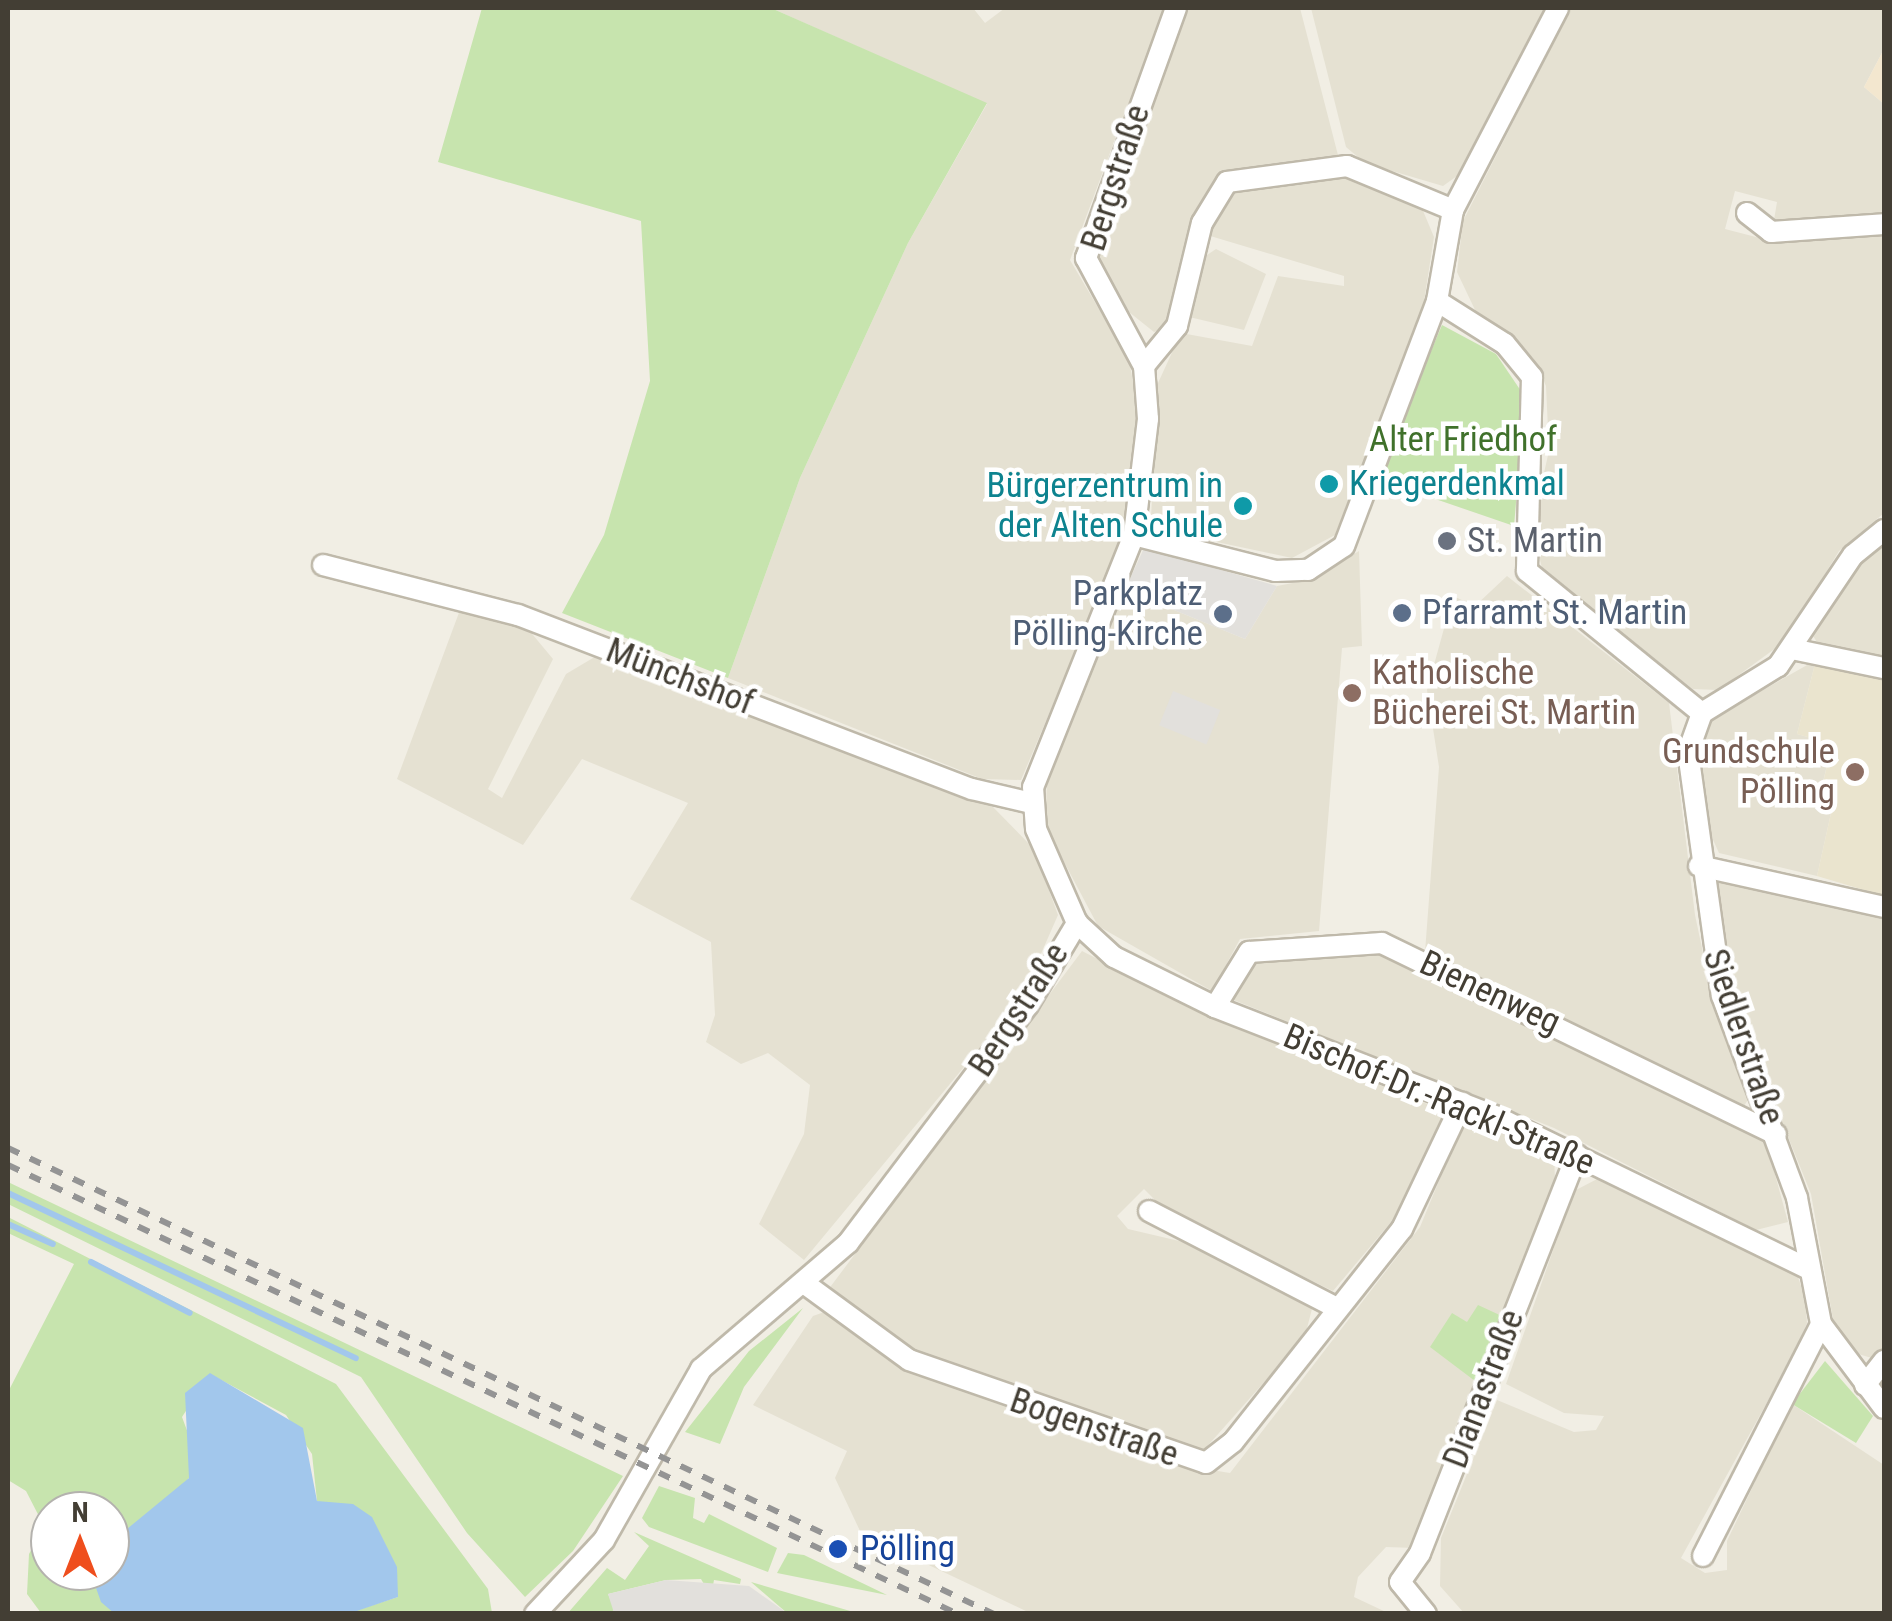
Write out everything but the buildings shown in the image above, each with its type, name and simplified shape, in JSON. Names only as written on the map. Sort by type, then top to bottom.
[{"type":"street","name":"Bergstraße","points":[[536,1614],[604,1540],[701,1369],[808,1286],[947,1118],[1077,922],[1031,803],[1134,534],[1148,419],[1144,366],[1086,258],[1176,8]]},
{"type":"street","points":[[1134,534],[1275,572],[1308,570],[1339,552],[1437,301],[1453,210],[1558,8]]},
{"type":"street","points":[[1144,366],[1176,326],[1202,223],[1228,182],[1347,166],[1453,210]]},
{"type":"street","points":[[1747,213],[1770,232],[1884,224]]},
{"type":"street","points":[[1437,301],[1505,344],[1532,377],[1528,571],[1702,713],[1756,684],[1792,649],[1852,555],[1884,530]]},
{"type":"street","name":"Münchshof","points":[[323,565],[518,615],[972,789],[1031,803]]},
{"type":"street","points":[[1792,649],[1884,668]]},
{"type":"street","name":"Siedlerstraße","points":[[1702,713],[1688,752],[1699,866],[1722,996],[1776,1134],[1821,1324],[1884,1408]]},
{"type":"street","points":[[1699,866],[1884,908]]},
{"type":"street","name":"Bischof-Dr.-Rackl-Straße","points":[[1077,922],[1114,957],[1215,1007],[1462,1103],[1578,1155],[1809,1269]]},
{"type":"street","name":"Bienenweg","points":[[1215,1007],[1248,952],[1382,943],[1776,1134]]},
{"type":"street","name":"Bogenstraße","points":[[808,1286],[908,1360],[1206,1463],[1233,1442],[1402,1230],[1462,1103]]},
{"type":"street","name":"Dianastraße","points":[[1426,1614],[1400,1582],[1420,1553],[1578,1155]]},
{"type":"street","points":[[1149,1211],[1337,1308]]},
{"type":"street","points":[[1703,1556],[1821,1324]]},
{"type":"street","points":[[1866,1385],[1884,1362]]},
{"type":"shaded area","points":[[771,8],[973,8],[985,23],[1005,8],[1164,8],[1070,260],[1129,360],[1139,414],[1123,539],[1021,780],[982,779],[728,678],[800,478],[908,243],[987,104]]},
{"type":"shaded area","points":[[1182,8],[1300,8],[1339,159],[1232,171],[1214,184],[1166,328],[1154,332],[1129,312],[1098,257]]},
{"type":"shaded area","points":[[1311,8],[1548,8],[1464,171],[1443,186],[1365,163],[1346,147]]},
{"type":"shaded area","points":[[1571,8],[1884,8],[1884,49],[1864,87],[1884,104],[1884,214],[1785,223],[1774,220],[1777,202],[1735,191],[1725,229],[1779,243],[1884,232],[1884,513],[1839,551],[1784,642],[1718,690],[1693,689],[1544,577],[1532,525],[1549,451],[1546,386],[1533,358],[1476,312],[1457,272],[1463,221]]},
{"type":"shaded area","points":[[1884,49],[1884,104],[1864,87]]},
{"type":"shaded area","points":[[1347,173],[1421,206],[1434,237],[1423,308],[1335,535],[1292,558],[1165,531],[1151,518],[1158,383],[1181,333],[1252,346],[1278,276],[1344,286],[1344,276],[1207,235],[1226,191]]},
{"type":"shaded area","points":[[1216,249],[1266,274],[1244,330],[1185,316],[1198,261]]},
{"type":"shaded area","points":[[1884,542],[1884,658],[1821,648],[1811,633],[1863,555]]},
{"type":"shaded area","name":"Parkplatz Pölling-Kirche","points":[[1144,548],[1277,586],[1245,639],[1125,590]]},
{"type":"shaded area","points":[[1359,551],[1362,646],[1342,648],[1319,931],[1240,939],[1212,991],[1098,926],[1045,826],[1047,782],[1125,590],[1245,639],[1277,586],[1314,579]]},
{"type":"shaded area","points":[[1507,576],[1669,703],[1695,915],[1713,1000],[1750,1096],[1743,1108],[1425,952],[1439,767],[1427,690],[1453,596],[1475,606]]},
{"type":"shaded area","points":[[460,610],[528,629],[553,659],[488,789],[502,798],[566,674],[598,655],[993,807],[1034,849],[1058,915],[1022,997],[804,1260],[759,1224],[804,1134],[810,1085],[768,1053],[741,1064],[706,1042],[715,1015],[711,942],[630,899],[688,803],[582,759],[523,845],[397,779]]},
{"type":"shaded area","points":[[1816,660],[1797,734],[1832,744],[1819,799],[1833,804],[1817,876],[1719,853],[1705,822],[1700,755],[1710,720]]},
{"type":"shaded area","name":"Grundschule Pölling","points":[[1816,660],[1884,675],[1884,896],[1817,876],[1833,804],[1819,800],[1832,744],[1797,734]]},
{"type":"shaded area","points":[[1173,691],[1220,710],[1206,744],[1159,725]]},
{"type":"shaded area","points":[[1715,878],[1884,919],[1884,1346],[1875,1359],[1855,1353],[1834,1325],[1811,1194],[1734,1002]]},
{"type":"shaded area","points":[[1368,946],[1765,1138],[1788,1222],[1756,1230],[1554,1128],[1231,999],[1243,962]]},
{"type":"shaded area","points":[[1082,951],[1221,1022],[1445,1111],[1417,1191],[1333,1291],[1164,1209],[1144,1189],[1117,1216],[1128,1229],[1192,1244],[1313,1305],[1305,1336],[1203,1451],[915,1355],[828,1290]]},
{"type":"shaded area","points":[[1479,1120],[1554,1153],[1555,1180],[1415,1548],[1386,1547],[1358,1577],[1354,1597],[1388,1613],[1030,1613],[861,1533],[835,1478],[847,1451],[753,1405],[813,1316],[830,1310],[881,1352],[941,1381],[1175,1464],[1230,1473],[1420,1227],[1460,1130]]},
{"type":"shaded area","points":[[1603,1176],[1797,1274],[1805,1298],[1807,1323],[1791,1359],[1681,1558],[1705,1573],[1727,1570],[1727,1541],[1792,1404],[1884,1465],[1884,1613],[1464,1613],[1440,1586],[1441,1538],[1497,1400],[1574,1432],[1596,1430],[1604,1416],[1564,1413],[1506,1384],[1574,1191]]},
{"type":"shaded area","points":[[666,1580],[749,1586],[787,1613],[614,1613],[608,1594]]},
{"type":"green space","points":[[482,8],[771,8],[987,103],[908,243],[800,478],[728,678],[562,613],[604,535],[650,381],[641,221],[438,162]]},
{"type":"green space","name":"Alter Friedhof","points":[[1442,325],[1496,354],[1525,397],[1514,526],[1377,479]]},
{"type":"green space","points":[[8,1182],[623,1476],[573,1551],[525,1597],[467,1533],[361,1377],[8,1204]]},
{"type":"green space","points":[[8,1217],[336,1384],[488,1589],[492,1613],[348,1613],[398,1597],[339,1509],[317,1501],[312,1454],[286,1415],[210,1374],[182,1417],[192,1444],[189,1478],[167,1504],[130,1529],[130,1491],[30,1491],[30,1499],[26,1491],[8,1480],[8,1392],[74,1264],[8,1233]]},
{"type":"green space","points":[[1478,1305],[1504,1317],[1475,1381],[1430,1347],[1452,1313],[1467,1322]]},
{"type":"green space","points":[[803,1308],[744,1387],[720,1444],[685,1432],[749,1351]]},
{"type":"green space","points":[[1825,1361],[1873,1416],[1856,1443],[1792,1404]]},
{"type":"green space","points":[[659,1486],[695,1498],[693,1518],[704,1523],[709,1514],[777,1548],[768,1572],[649,1527],[642,1518]]},
{"type":"green space","points":[[634,1532],[741,1579],[740,1584],[714,1580],[711,1596],[701,1579],[666,1580],[608,1594],[615,1610],[607,1613],[567,1614],[607,1568],[625,1580],[649,1546]]},
{"type":"green space","points":[[788,1553],[804,1555],[887,1595],[777,1573]]},
{"type":"green space","points":[[29,1554],[30,1591],[102,1591],[115,1613],[41,1613],[27,1594]]},
{"type":"green space","points":[[751,1582],[857,1613],[787,1613]]},
{"type":"water","points":[[210,1373],[303,1428],[317,1501],[353,1504],[372,1517],[397,1567],[398,1597],[348,1614],[115,1614],[101,1602],[97,1591],[130,1591],[130,1527],[189,1478],[185,1393]]},
{"type":"waterway","points":[[8,1193],[356,1358]]},
{"type":"waterway","points":[[8,1224],[53,1244]]},
{"type":"waterway","points":[[91,1262],[190,1313]]},
{"type":"railway","points":[[8,1148],[994,1614]]},
{"type":"railway","points":[[8,1165],[958,1614]]},
{"type":"place","name":"Kriegerdenkmal","points":[[1329,484]]},
{"type":"place","name":"Bürgerzentrum in der Alten Schule","points":[[1243,506]]},
{"type":"place","name":"St. Martin","points":[[1447,541]]},
{"type":"place","name":"Pfarramt St. Martin","points":[[1402,613]]},
{"type":"place","name":"Parkplatz Pölling-Kirche","points":[[1223,614]]},
{"type":"place","name":"Katholische Bücherei St. Martin","points":[[1352,693]]},
{"type":"place","name":"Grundschule Pölling","points":[[1855,772]]},
{"type":"place","name":"Pölling","points":[[838,1549]]}]
